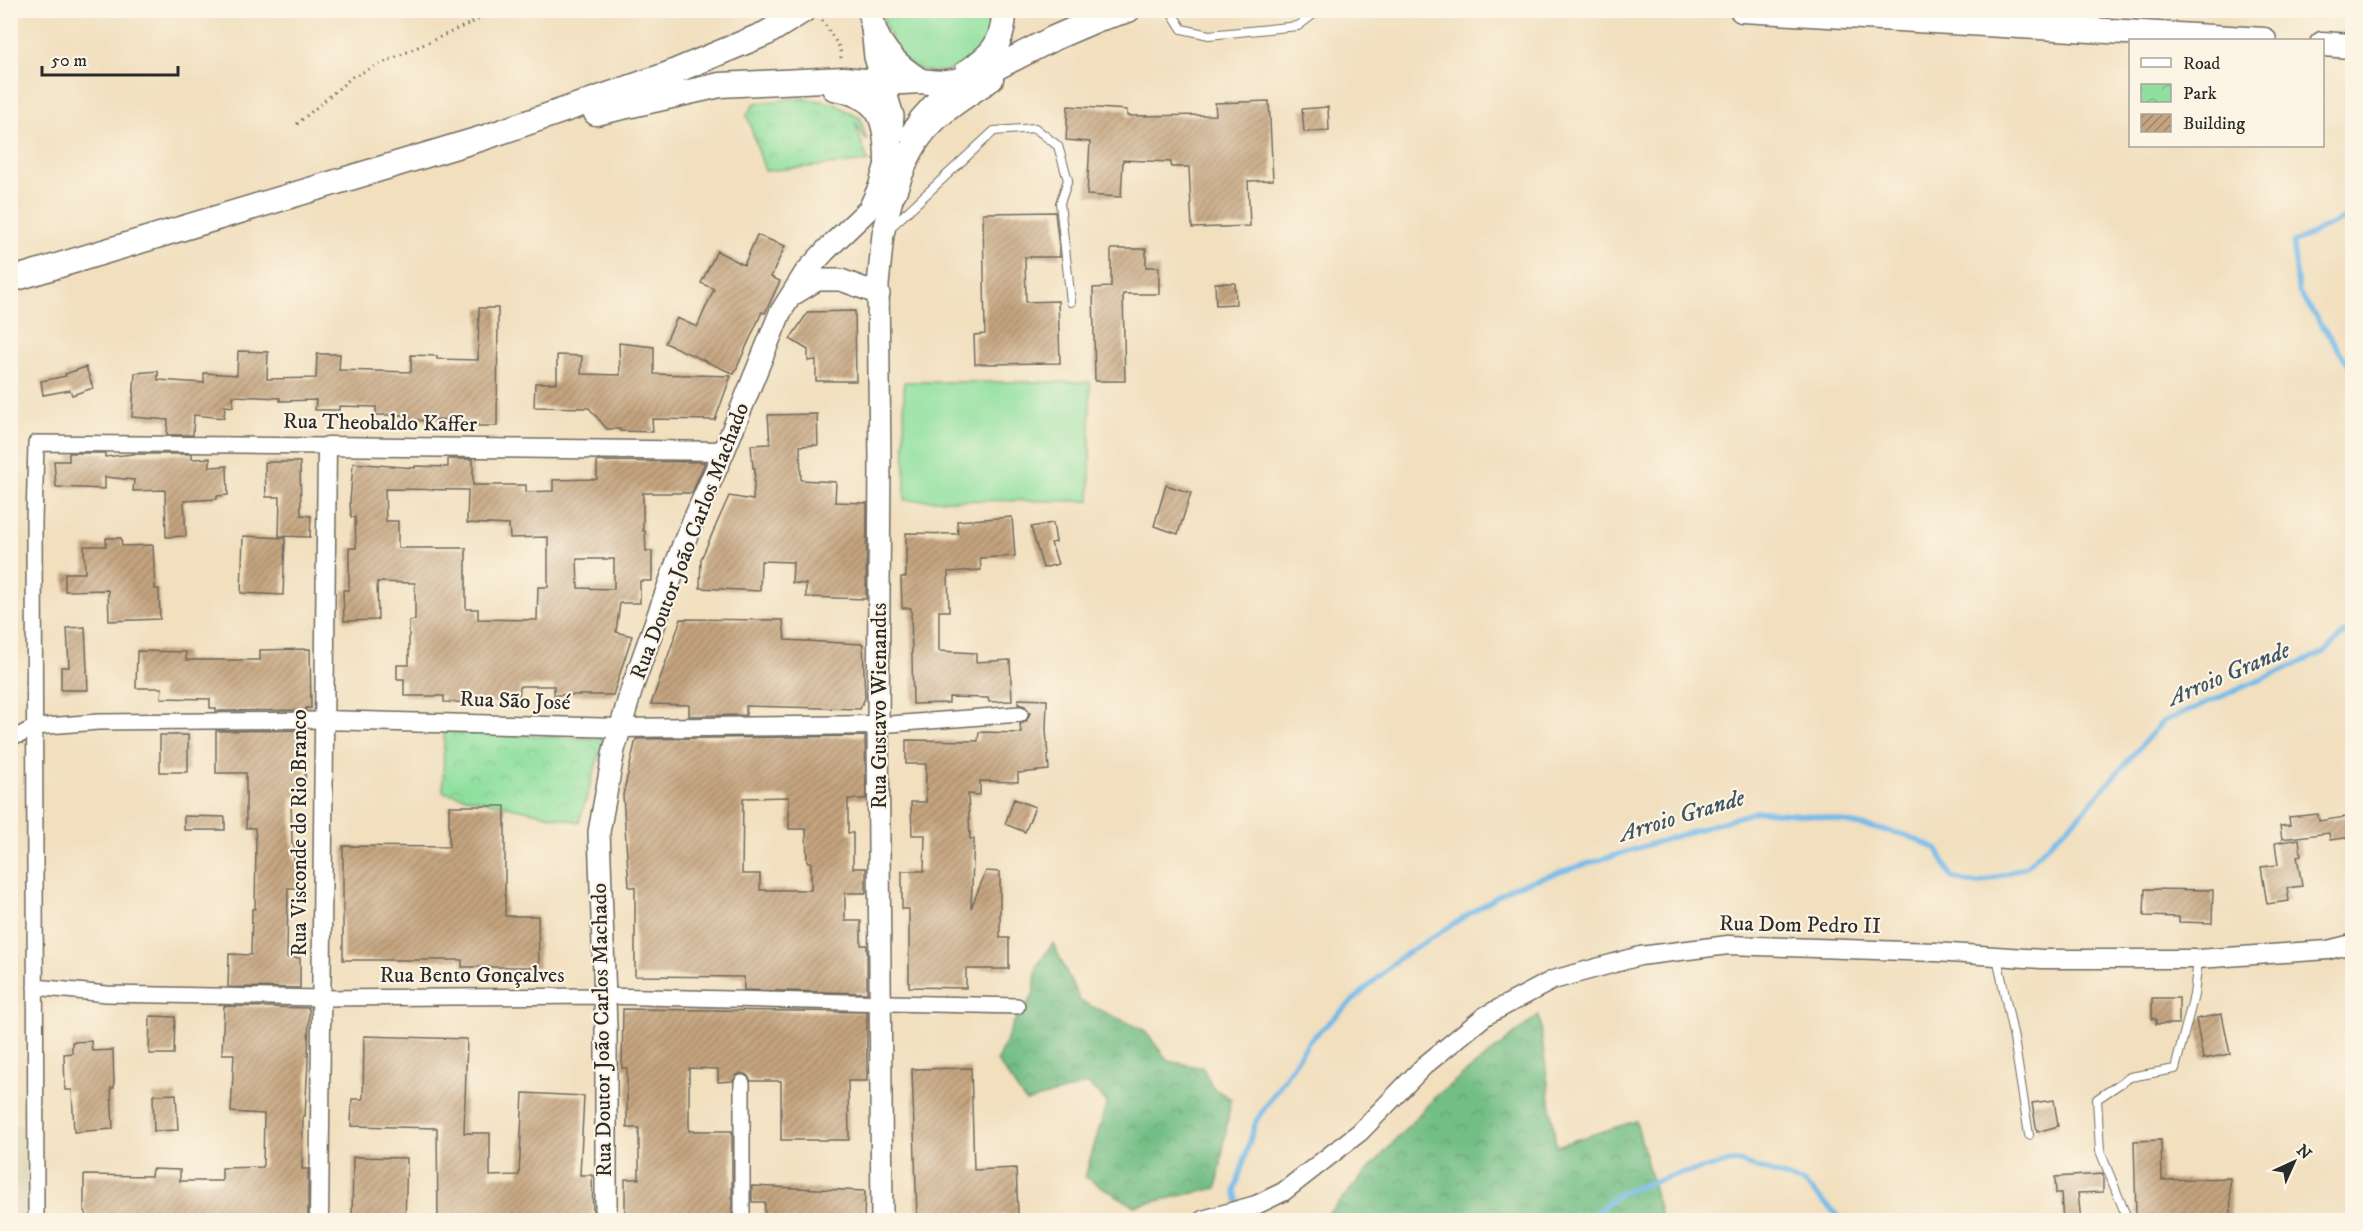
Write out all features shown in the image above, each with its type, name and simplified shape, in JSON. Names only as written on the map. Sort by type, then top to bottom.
[{"type":"main road","points":[[10,280],[483,138],[666,75],[767,33],[804,10]]},
{"type":"main road","points":[[886,190],[914,128],[955,80],[987,58],[1000,40],[1004,10]]},
{"type":"main road","points":[[483,138],[720,86],[844,79],[884,83],[921,81],[938,83],[974,79],[1054,38],[1128,10]]},
{"type":"main road","points":[[1742,10],[2247,39]]},
{"type":"main road","points":[[871,17],[892,59],[921,81]]},
{"type":"main road","points":[[871,17],[875,57],[893,116],[893,135],[887,163]]},
{"type":"main road","points":[[886,190],[912,148],[935,119],[1054,38]]},
{"type":"main road","points":[[2324,44],[2352,46]]},
{"type":"main road","points":[[793,81],[844,90],[868,99],[881,113],[887,140],[886,190]]},
{"type":"main road","name":"Rua Gustavo Wienandts","points":[[882,1221],[878,725],[879,294],[886,190]]},
{"type":"main road","name":"Rua Doutor João Carlos Machado","points":[[606,1221],[604,996],[599,832],[620,728],[684,542],[780,313],[805,273],[886,190]]},
{"type":"main road","points":[[790,297],[817,280],[841,280],[879,294]]},
{"type":"street","name":"Rua Theobaldo Kaffer","points":[[35,727],[36,443],[724,451]]},
{"type":"street","name":"Rua Visconde do Rio Branco","points":[[319,1221],[327,446]]},
{"type":"street","name":"Rua São José","points":[[10,736],[20,735],[35,727],[98,722],[324,720],[620,728],[878,725],[1020,714]]},
{"type":"street","points":[[35,727],[36,1221]]},
{"type":"street","name":"Rua Dom Pedro II","points":[[1210,1219],[1256,1205],[1283,1192],[1360,1132],[1425,1065],[1485,1017],[1553,980],[1640,956],[1728,945],[1996,955],[2042,959],[2198,960],[2328,950],[2352,944]]},
{"type":"street","name":"Rua Bento Gonçalves","points":[[35,987],[107,994],[321,998],[604,996],[1017,1006]]},
{"type":"street","points":[[742,1083],[742,1221]]},
{"type":"lane","points":[[1170,10],[1182,29],[1209,35],[1298,26],[1319,10]]},
{"type":"lane","points":[[883,234],[994,131],[1035,128],[1058,146],[1068,180],[1060,203],[1071,302]]},
{"type":"lane","points":[[1996,955],[2014,1038],[2029,1135]]},
{"type":"lane","points":[[2131,1221],[2125,1213],[2100,1151],[2097,1099],[2130,1077],[2175,1069],[2194,995],[2198,960]]},
{"type":"path","points":[[297,124],[352,77],[495,12],[527,10]]},
{"type":"path","points":[[816,10],[840,48],[844,79]]},
{"type":"shaded area","points":[[10,1125],[27,1125],[28,1220],[11,1220]]},
{"type":"green space","points":[[992,10],[990,28],[984,43],[960,66],[944,71],[928,71],[912,66],[897,52],[885,24],[883,11]]},
{"type":"green space","points":[[802,98],[833,103],[860,118],[867,141],[855,123],[868,161],[765,171],[747,115],[755,103]]},
{"type":"green space","points":[[904,382],[1090,382],[1090,501],[905,500]]},
{"type":"green space","points":[[444,732],[604,739],[579,822],[443,792]]},
{"type":"green space","points":[[1053,943],[1080,1001],[1144,1030],[1168,1061],[1203,1068],[1213,1088],[1231,1099],[1217,1188],[1134,1206],[1085,1177],[1107,1102],[1088,1084],[1026,1102],[997,1061],[1014,1022],[1033,996],[1037,966]]},
{"type":"green space","points":[[1539,1015],[1556,1146],[1636,1121],[1662,1220],[1281,1220],[1328,1214],[1435,1097]]},
{"type":"building","points":[[1269,101],[1273,180],[1248,181],[1250,226],[1192,228],[1189,167],[1171,167],[1171,162],[1123,160],[1121,197],[1087,195],[1090,142],[1066,140],[1068,106],[1127,110],[1127,116],[1216,115],[1215,103]]},
{"type":"building","points":[[1328,107],[1329,131],[1304,132],[1302,109]]},
{"type":"building","points":[[1055,212],[1060,257],[1025,257],[1026,302],[1058,301],[1060,363],[975,364],[974,335],[985,334],[983,213]]},
{"type":"building","points":[[757,235],[785,246],[771,277],[780,281],[765,313],[762,312],[734,374],[665,343],[677,318],[697,327],[714,289],[701,283],[717,251],[744,265]]},
{"type":"building","points":[[1111,249],[1146,249],[1146,267],[1159,267],[1159,294],[1123,294],[1125,381],[1095,381],[1093,288],[1111,287]]},
{"type":"building","points":[[1215,283],[1235,283],[1236,304],[1216,305]]},
{"type":"building","points":[[479,308],[498,308],[497,426],[478,426],[478,421],[409,420],[409,415],[376,415],[376,407],[339,406],[339,410],[315,410],[316,400],[280,401],[280,398],[233,396],[233,407],[225,406],[224,418],[194,415],[193,435],[167,435],[168,420],[132,417],[135,373],[158,371],[158,380],[204,383],[204,373],[237,375],[238,351],[268,352],[267,379],[316,378],[317,354],[340,354],[339,370],[411,372],[411,355],[437,356],[437,359],[478,360]]},
{"type":"building","points":[[855,311],[856,381],[816,381],[816,360],[808,361],[808,350],[790,339],[808,312]]},
{"type":"building","points":[[619,343],[654,347],[654,374],[731,376],[715,420],[652,419],[653,432],[620,431],[620,429],[607,429],[589,408],[534,407],[535,383],[557,383],[557,355],[582,356],[581,374],[620,375]]},
{"type":"building","points":[[86,367],[93,388],[72,395],[70,390],[43,395],[41,381],[66,376],[65,374]]},
{"type":"building","points":[[817,414],[818,445],[800,446],[801,480],[836,482],[835,502],[867,503],[866,599],[806,597],[806,584],[792,583],[793,562],[761,561],[760,591],[700,588],[701,559],[729,496],[753,500],[755,468],[753,468],[751,445],[770,444],[768,415]]},
{"type":"building","points":[[69,453],[105,453],[105,457],[133,454],[192,454],[192,459],[210,458],[210,467],[227,466],[228,495],[217,496],[217,499],[184,501],[186,536],[166,537],[165,490],[133,491],[134,480],[105,477],[105,489],[56,487],[54,461],[69,461]]},
{"type":"building","points":[[448,459],[473,459],[473,485],[526,485],[526,492],[553,491],[553,480],[597,479],[597,461],[705,462],[692,493],[643,493],[643,531],[645,531],[646,551],[652,551],[652,581],[640,581],[640,603],[620,603],[616,632],[632,636],[613,695],[554,695],[554,686],[520,686],[519,703],[444,702],[444,696],[404,696],[404,679],[397,679],[397,665],[409,665],[409,621],[415,620],[415,583],[377,582],[378,620],[344,621],[343,590],[349,590],[349,548],[356,548],[355,517],[351,517],[350,502],[353,463],[415,468],[415,466],[448,467]],"holes":[[[385,489],[468,490],[467,523],[509,525],[510,538],[548,537],[548,587],[538,587],[537,620],[478,619],[478,609],[466,609],[466,548],[398,548],[398,521],[386,521]],[[577,559],[614,559],[614,589],[578,588]]]},
{"type":"building","points":[[265,462],[300,462],[301,515],[311,516],[310,537],[279,536],[280,497],[266,497]]},
{"type":"building","points":[[1166,485],[1191,493],[1178,534],[1154,526]]},
{"type":"building","points":[[1012,517],[1015,556],[980,558],[981,570],[948,572],[949,611],[939,611],[939,651],[976,653],[976,662],[1010,660],[1012,701],[989,702],[988,698],[949,697],[949,703],[913,704],[911,608],[902,608],[901,577],[906,577],[906,533],[958,534],[957,521]]},
{"type":"building","points":[[1053,523],[1056,542],[1051,543],[1058,564],[1043,568],[1031,527]]},
{"type":"building","points":[[243,536],[285,538],[283,595],[241,593]]},
{"type":"building","points":[[106,538],[121,538],[122,546],[153,545],[155,589],[159,589],[160,619],[109,621],[108,590],[65,591],[65,573],[85,573],[84,546],[106,546]]},
{"type":"building","points":[[681,619],[783,620],[785,640],[863,644],[865,698],[860,709],[746,706],[746,715],[689,716],[689,705],[651,704]]},
{"type":"building","points":[[85,627],[88,690],[61,690],[61,667],[69,667],[67,628]]},
{"type":"building","points":[[310,649],[311,708],[306,708],[306,710],[216,711],[216,708],[210,708],[210,699],[161,698],[162,688],[136,688],[137,651],[186,652],[186,660],[260,660],[260,650]]},
{"type":"building","points":[[1018,699],[1047,700],[1046,730],[1049,770],[1018,773],[1018,782],[980,781],[980,795],[968,794],[970,839],[974,839],[971,908],[986,871],[1000,872],[1000,938],[1009,938],[1009,969],[966,969],[966,988],[909,987],[909,909],[902,909],[902,871],[924,871],[925,835],[912,835],[911,802],[926,802],[926,764],[906,764],[906,740],[978,741],[979,732],[1021,733],[1020,724],[1026,722],[1030,713],[1025,706],[1018,704]]},
{"type":"building","points":[[306,730],[305,797],[291,797],[292,844],[294,844],[294,861],[298,861],[298,888],[288,888],[287,958],[300,958],[300,988],[228,987],[229,954],[251,955],[252,909],[255,909],[256,844],[255,828],[246,828],[246,773],[216,773],[216,731]]},
{"type":"building","points":[[160,735],[188,735],[188,772],[160,772]]},
{"type":"building","points":[[865,736],[866,799],[848,799],[848,833],[853,833],[853,868],[866,868],[866,893],[845,893],[845,921],[861,921],[861,945],[867,945],[867,993],[744,990],[744,977],[635,976],[635,887],[629,887],[623,795],[636,739]],"holes":[[[789,797],[789,829],[806,829],[807,862],[811,862],[811,890],[760,890],[760,874],[742,874],[743,798]]]},
{"type":"building","points":[[1014,799],[1035,807],[1025,832],[1005,824]]},
{"type":"building","points":[[449,806],[505,806],[505,916],[538,916],[539,967],[462,967],[462,960],[343,960],[343,846],[449,847]]},
{"type":"building","points":[[2318,814],[2319,821],[2352,816],[2352,837],[2330,840],[2329,833],[2282,839],[2280,826],[2290,825],[2289,817]]},
{"type":"building","points":[[184,816],[225,817],[225,830],[184,830]]},
{"type":"building","points":[[2299,839],[2301,855],[2297,856],[2302,886],[2287,888],[2289,901],[2267,904],[2261,867],[2278,865],[2275,843]]},
{"type":"building","points":[[2145,889],[2213,890],[2212,923],[2179,922],[2179,917],[2144,916]]},
{"type":"building","points":[[2152,998],[2179,998],[2179,1024],[2156,1024],[2156,1019],[2152,1019]]},
{"type":"building","points":[[224,1006],[309,1008],[302,1169],[308,1169],[308,1221],[88,1221],[84,1207],[84,1175],[151,1176],[152,1169],[180,1170],[180,1181],[222,1181],[222,1168],[263,1167],[264,1114],[231,1112],[234,1054],[222,1054]]},
{"type":"building","points":[[623,1009],[867,1012],[867,1081],[848,1081],[849,1140],[781,1140],[781,1081],[751,1081],[747,1075],[741,1073],[733,1081],[718,1082],[718,1069],[689,1068],[689,1131],[732,1131],[732,1221],[625,1221],[625,1179],[639,1179],[639,1128],[627,1128],[627,1068],[622,1068]]},
{"type":"building","points":[[2222,1014],[2230,1054],[2203,1059],[2196,1019]]},
{"type":"building","points":[[150,1016],[175,1017],[174,1054],[149,1054]]},
{"type":"building","points":[[364,1036],[467,1039],[464,1133],[490,1133],[490,1176],[519,1175],[523,1093],[584,1096],[580,1175],[592,1175],[593,1221],[438,1221],[437,1128],[351,1126],[352,1099],[363,1099]]},
{"type":"building","points":[[91,1041],[92,1051],[113,1050],[114,1088],[111,1088],[113,1129],[74,1132],[72,1090],[65,1090],[64,1054],[72,1053],[72,1042]]},
{"type":"building","points":[[971,1068],[974,1170],[1016,1168],[1018,1215],[917,1218],[912,1069]]},
{"type":"building","points":[[176,1094],[178,1130],[154,1131],[153,1095]]},
{"type":"building","points":[[2054,1100],[2058,1126],[2037,1132],[2032,1103]]},
{"type":"building","points":[[2161,1140],[2162,1180],[2230,1178],[2231,1221],[2142,1221],[2142,1215],[2136,1215],[2134,1141]]},
{"type":"building","points":[[353,1157],[407,1158],[405,1221],[352,1221]]},
{"type":"building","points":[[2103,1174],[2103,1192],[2078,1193],[2081,1221],[2063,1221],[2061,1194],[2056,1194],[2055,1177]]},
{"type":"building","points":[[752,1186],[865,1191],[864,1221],[764,1221],[765,1202],[752,1202]]},
{"type":"waterway","name":"Arroio Grande","points":[[2352,210],[2349,216],[2293,243],[2298,291],[2352,369]]},
{"type":"waterway","name":"Arroio Grande","points":[[1242,1220],[1235,1190],[1256,1121],[1310,1040],[1398,959],[1512,887],[1758,811],[1818,816],[1906,835],[1937,849],[1952,878],[1977,884],[2025,867],[2079,816],[2162,722],[2325,652],[2352,625]]},
{"type":"waterway","name":"Arroio Grande","points":[[1586,1220],[1622,1192],[1675,1175],[1736,1161],[1804,1183],[1842,1220]]}]
